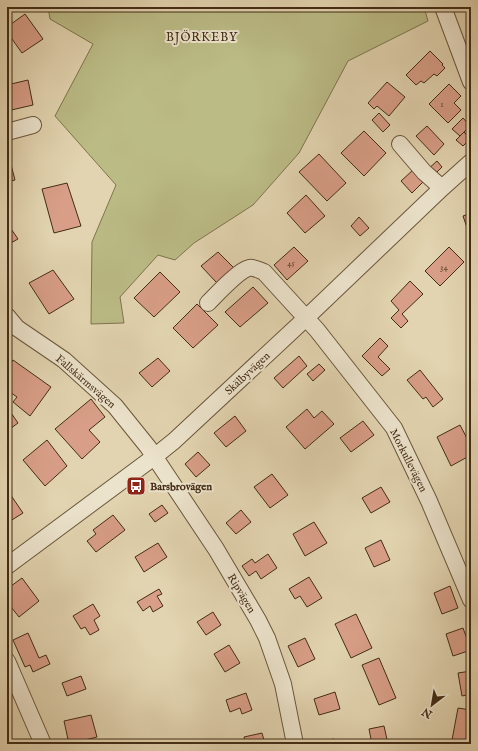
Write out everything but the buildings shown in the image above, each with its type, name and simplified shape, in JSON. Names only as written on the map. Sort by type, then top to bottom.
[{"type":"street","points":[[443,7],[471,82]]},
{"type":"street","points":[[7,132],[33,125]]},
{"type":"street","points":[[400,144],[424,172],[442,188]]},
{"type":"street","name":"Skälbyvägen","points":[[7,566],[174,441],[471,162]]},
{"type":"street","name":"Morkullevägen","points":[[208,303],[241,272],[249,268],[255,268],[264,272],[306,318],[346,366],[394,428],[429,501],[471,600]]},
{"type":"street","name":"Fallskärmsvägen","points":[[7,316],[17,328],[64,360],[115,406],[148,446],[154,457]]},
{"type":"street","name":"Ripvägen","points":[[154,457],[216,549],[267,638],[283,684],[295,744]]},
{"type":"street","points":[[7,661],[43,744]]},
{"type":"green space","points":[[48,7],[424,7],[428,21],[348,61],[299,153],[253,205],[194,243],[175,260],[158,255],[120,297],[124,323],[91,324],[92,242],[116,185],[55,116],[93,44],[50,19]]},
{"type":"place","name":"Barsbrovägen","points":[[136,486]]},
{"type":"district","name":"BJÖRKEBY","points":[[202,37]]}]
